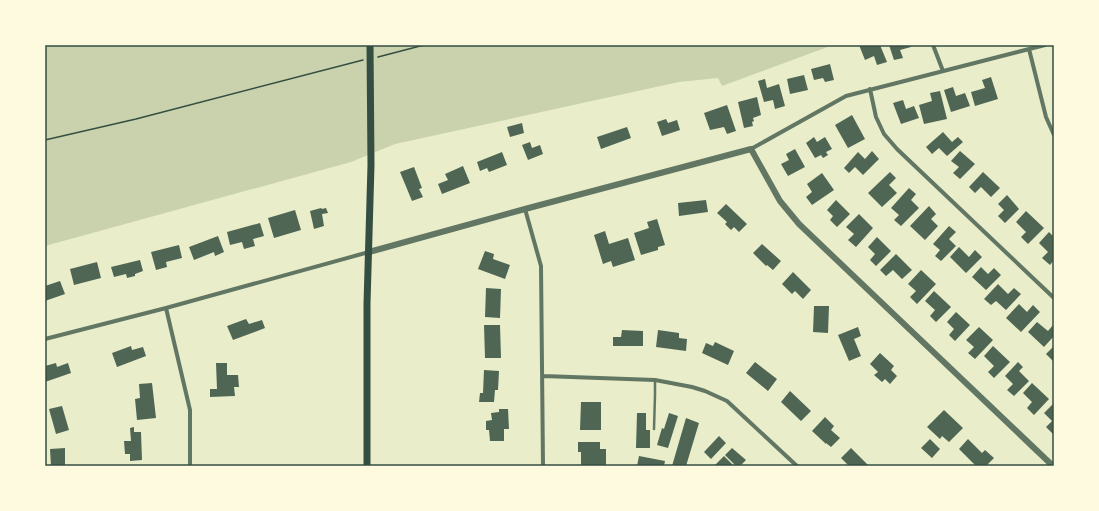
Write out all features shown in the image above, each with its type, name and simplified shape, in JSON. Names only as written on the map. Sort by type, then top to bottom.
[{"type":"main road","points":[[367,466],[367,304],[371,166],[370,45]]},
{"type":"street","points":[[933,45],[943,71]]},
{"type":"street","points":[[45,340],[751,149],[846,96],[1046,45]]},
{"type":"street","points":[[1029,49],[1046,117],[1054,135]]},
{"type":"street","points":[[870,90],[876,117],[884,134],[897,149],[1054,298]]},
{"type":"street","points":[[751,149],[780,201],[799,224],[1053,466]]},
{"type":"street","points":[[525,209],[541,266],[543,466]]},
{"type":"street","points":[[166,308],[190,410],[190,466]]},
{"type":"street","points":[[543,376],[655,380],[692,387],[718,396],[726,401],[797,466]]},
{"type":"lane","points":[[654,429],[655,380]]},
{"type":"path","points":[[45,140],[424,45]]},
{"type":"green space","points":[[45,45],[833,45],[722,86],[718,78],[679,82],[395,144],[351,162],[45,246]]},
{"type":"building","points":[[859,45],[880,45],[887,62],[877,65],[874,56],[865,60]]},
{"type":"building","points":[[889,45],[911,45],[911,47],[900,50],[903,58],[894,60]]},
{"type":"building","points":[[830,64],[834,80],[825,82],[823,78],[814,80],[811,69]]},
{"type":"building","points":[[804,75],[808,90],[790,94],[787,79]]},
{"type":"building","points":[[991,77],[998,99],[975,106],[971,92],[985,88],[982,80]]},
{"type":"building","points":[[765,79],[767,88],[779,84],[785,106],[775,109],[773,100],[764,102],[758,81]]},
{"type":"building","points":[[953,87],[956,96],[965,93],[970,106],[951,112],[944,90]]},
{"type":"building","points":[[940,91],[947,119],[924,124],[919,105],[932,101],[930,93]]},
{"type":"building","points":[[757,97],[761,115],[753,118],[753,126],[744,128],[738,102]]},
{"type":"building","points":[[903,100],[906,109],[914,106],[919,118],[901,124],[893,103]]},
{"type":"building","points":[[727,105],[736,131],[727,134],[724,127],[710,130],[704,113]]},
{"type":"building","points":[[852,115],[865,139],[848,148],[835,125]]},
{"type":"building","points":[[666,119],[668,123],[677,120],[680,130],[662,136],[657,122]]},
{"type":"building","points":[[522,123],[524,133],[510,137],[507,127]]},
{"type":"building","points":[[627,127],[631,138],[601,149],[597,137]]},
{"type":"building","points":[[943,132],[952,142],[958,137],[963,142],[947,156],[939,148],[932,154],[926,147]]},
{"type":"building","points":[[814,137],[817,142],[825,137],[832,149],[826,152],[828,155],[823,158],[821,155],[815,158],[806,143]]},
{"type":"building","points":[[530,142],[532,148],[540,145],[543,154],[528,160],[522,145]]},
{"type":"building","points":[[795,149],[805,167],[788,176],[781,164],[789,160],[786,154]]},
{"type":"building","points":[[872,151],[879,159],[863,175],[855,167],[849,173],[844,168],[858,152],[865,159]]},
{"type":"building","points":[[960,151],[975,164],[960,179],[953,173],[959,167],[951,161]]},
{"type":"building","points":[[502,152],[507,165],[489,172],[487,168],[480,171],[477,162]]},
{"type":"building","points":[[463,166],[470,183],[442,194],[438,184],[448,180],[445,174]]},
{"type":"building","points":[[414,167],[422,188],[419,189],[423,197],[412,201],[400,172]]},
{"type":"building","points":[[890,172],[896,178],[889,185],[897,193],[882,207],[868,193]]},
{"type":"building","points":[[983,172],[1000,188],[991,197],[981,187],[975,193],[969,187]]},
{"type":"building","points":[[822,173],[834,190],[812,205],[806,197],[812,192],[807,184]]},
{"type":"building","points":[[909,188],[916,194],[911,200],[919,208],[901,226],[894,220],[899,215],[891,208]]},
{"type":"building","points":[[1007,195],[1019,209],[1005,223],[998,216],[1004,210],[998,204]]},
{"type":"building","points":[[706,200],[708,212],[679,216],[678,203]]},
{"type":"building","points":[[836,200],[850,214],[837,227],[830,220],[833,216],[827,210]]},
{"type":"building","points":[[726,204],[747,224],[739,232],[734,227],[731,230],[725,224],[727,222],[717,213]]},
{"type":"building","points":[[929,206],[936,214],[931,219],[938,226],[925,240],[910,226]]},
{"type":"building","points":[[326,208],[328,213],[322,214],[324,226],[314,229],[310,211]]},
{"type":"building","points":[[295,210],[301,230],[274,238],[268,218]]},
{"type":"building","points":[[1026,211],[1044,228],[1028,244],[1021,237],[1026,232],[1016,222]]},
{"type":"building","points":[[859,214],[873,228],[856,247],[848,240],[854,234],[846,227]]},
{"type":"building","points":[[657,219],[665,245],[658,247],[658,250],[641,255],[634,233],[649,228],[647,222]]},
{"type":"building","points":[[260,223],[264,236],[253,239],[255,246],[244,249],[242,242],[230,245],[227,232]]},
{"type":"building","points":[[949,226],[956,232],[949,239],[956,246],[941,261],[935,256],[940,250],[933,244]]},
{"type":"building","points":[[605,231],[609,244],[628,238],[635,260],[613,267],[611,261],[603,264],[594,235]]},
{"type":"building","points":[[1049,232],[1054,237],[1054,260],[1050,265],[1042,258],[1048,252],[1039,243]]},
{"type":"building","points":[[218,236],[224,252],[215,256],[214,252],[194,260],[189,247]]},
{"type":"building","points":[[877,237],[891,251],[876,266],[870,260],[875,254],[868,247]]},
{"type":"building","points":[[762,244],[781,261],[773,270],[767,265],[766,266],[753,253]]},
{"type":"building","points":[[179,245],[182,258],[166,262],[167,267],[156,270],[151,252]]},
{"type":"building","points":[[959,247],[969,257],[975,250],[982,257],[966,273],[950,257]]},
{"type":"building","points":[[485,251],[494,254],[493,259],[510,265],[505,279],[478,269]]},
{"type":"building","points":[[896,254],[912,270],[902,279],[893,270],[886,276],[880,270]]},
{"type":"building","points":[[140,260],[143,271],[135,274],[135,276],[127,278],[126,274],[114,277],[111,267]]},
{"type":"building","points":[[97,262],[101,278],[74,285],[70,269]]},
{"type":"building","points":[[981,267],[988,274],[994,268],[1001,275],[986,290],[972,277]]},
{"type":"building","points":[[921,270],[936,284],[917,304],[910,297],[916,291],[908,284]]},
{"type":"building","points":[[793,272],[811,290],[803,299],[795,291],[792,294],[782,284]]},
{"type":"building","points":[[60,281],[65,294],[45,301],[45,286]]},
{"type":"building","points":[[998,284],[1008,294],[1014,288],[1021,294],[1006,310],[996,301],[991,305],[984,299]]},
{"type":"building","points":[[486,288],[501,289],[500,318],[485,317]]},
{"type":"building","points":[[934,291],[951,307],[936,322],[930,316],[935,310],[925,301]]},
{"type":"building","points":[[1019,304],[1027,312],[1033,305],[1040,312],[1021,332],[1006,318]]},
{"type":"building","points":[[814,306],[829,306],[828,333],[813,332]]},
{"type":"building","points":[[956,312],[970,325],[955,341],[949,335],[954,329],[947,322]]},
{"type":"building","points":[[246,319],[249,324],[262,320],[265,328],[233,340],[227,326]]},
{"type":"building","points":[[1037,322],[1048,331],[1054,325],[1054,336],[1044,347],[1028,332]]},
{"type":"building","points":[[484,325],[500,325],[501,358],[485,358]]},
{"type":"building","points":[[858,327],[861,336],[854,339],[861,356],[849,361],[838,335]]},
{"type":"building","points":[[979,327],[993,340],[975,359],[968,353],[974,347],[966,340]]},
{"type":"building","points":[[622,330],[643,331],[643,346],[613,346],[613,337],[621,337]]},
{"type":"building","points":[[658,330],[679,333],[679,338],[687,339],[686,351],[656,347]]},
{"type":"building","points":[[715,342],[734,351],[728,365],[702,353],[706,343],[713,346]]},
{"type":"building","points":[[131,346],[132,350],[143,347],[146,356],[117,367],[112,353]]},
{"type":"building","points":[[993,346],[1010,362],[994,378],[988,372],[994,366],[984,356]]},
{"type":"building","points":[[1054,346],[1054,360],[1053,361],[1046,354]]},
{"type":"building","points":[[880,353],[894,366],[891,370],[897,376],[890,384],[885,379],[882,382],[874,375],[878,372],[870,364]]},
{"type":"building","points":[[755,362],[777,379],[768,391],[746,373]]},
{"type":"building","points":[[1018,362],[1023,367],[1019,371],[1029,381],[1014,396],[1007,390],[1013,384],[1005,376]]},
{"type":"building","points":[[56,363],[57,367],[68,363],[71,373],[45,382],[45,366]]},
{"type":"building","points":[[216,363],[227,363],[227,375],[238,375],[239,387],[234,387],[235,396],[210,397],[210,389],[217,389]]},
{"type":"building","points":[[484,370],[499,371],[498,390],[495,390],[494,402],[479,402],[480,393],[483,393]]},
{"type":"building","points":[[152,383],[156,418],[137,420],[135,399],[140,398],[139,384]]},
{"type":"building","points":[[1032,383],[1049,399],[1034,415],[1027,408],[1032,402],[1023,393]]},
{"type":"building","points":[[790,391],[811,411],[801,421],[781,402]]},
{"type":"building","points":[[581,402],[601,402],[601,430],[580,430]]},
{"type":"building","points":[[1054,403],[1053,434],[1046,427],[1052,421],[1044,413]]},
{"type":"building","points":[[62,406],[69,430],[56,434],[49,409]]},
{"type":"building","points":[[499,409],[508,409],[509,429],[504,429],[504,441],[490,441],[489,430],[486,430],[486,421],[492,420],[491,413],[499,412]]},
{"type":"building","points":[[944,410],[963,428],[949,442],[942,436],[940,439],[927,427]]},
{"type":"building","points":[[637,413],[646,413],[646,430],[650,430],[650,448],[636,448]]},
{"type":"building","points":[[669,413],[678,416],[668,448],[657,445],[662,428],[664,429]]},
{"type":"building","points":[[825,417],[834,426],[831,430],[840,438],[831,447],[812,431]]},
{"type":"building","points":[[686,418],[699,423],[686,466],[672,466]]},
{"type":"building","points":[[134,427],[134,432],[141,432],[142,460],[130,461],[130,454],[125,454],[124,441],[131,441],[130,428]]},
{"type":"building","points":[[719,436],[726,443],[711,459],[704,452]]},
{"type":"building","points":[[930,439],[940,449],[932,458],[921,448]]},
{"type":"building","points":[[968,439],[982,453],[985,450],[994,458],[986,466],[976,466],[959,449]]},
{"type":"building","points":[[578,442],[600,442],[600,449],[606,449],[606,465],[581,466],[581,452],[578,452]]},
{"type":"building","points":[[65,448],[65,466],[51,466],[50,449]]},
{"type":"building","points":[[732,448],[746,460],[740,466],[736,466],[725,455]]},
{"type":"building","points":[[851,448],[869,466],[849,466],[841,458]]},
{"type":"building","points":[[639,456],[665,461],[664,466],[637,466]]},
{"type":"building","points":[[724,456],[734,466],[714,466]]}]
